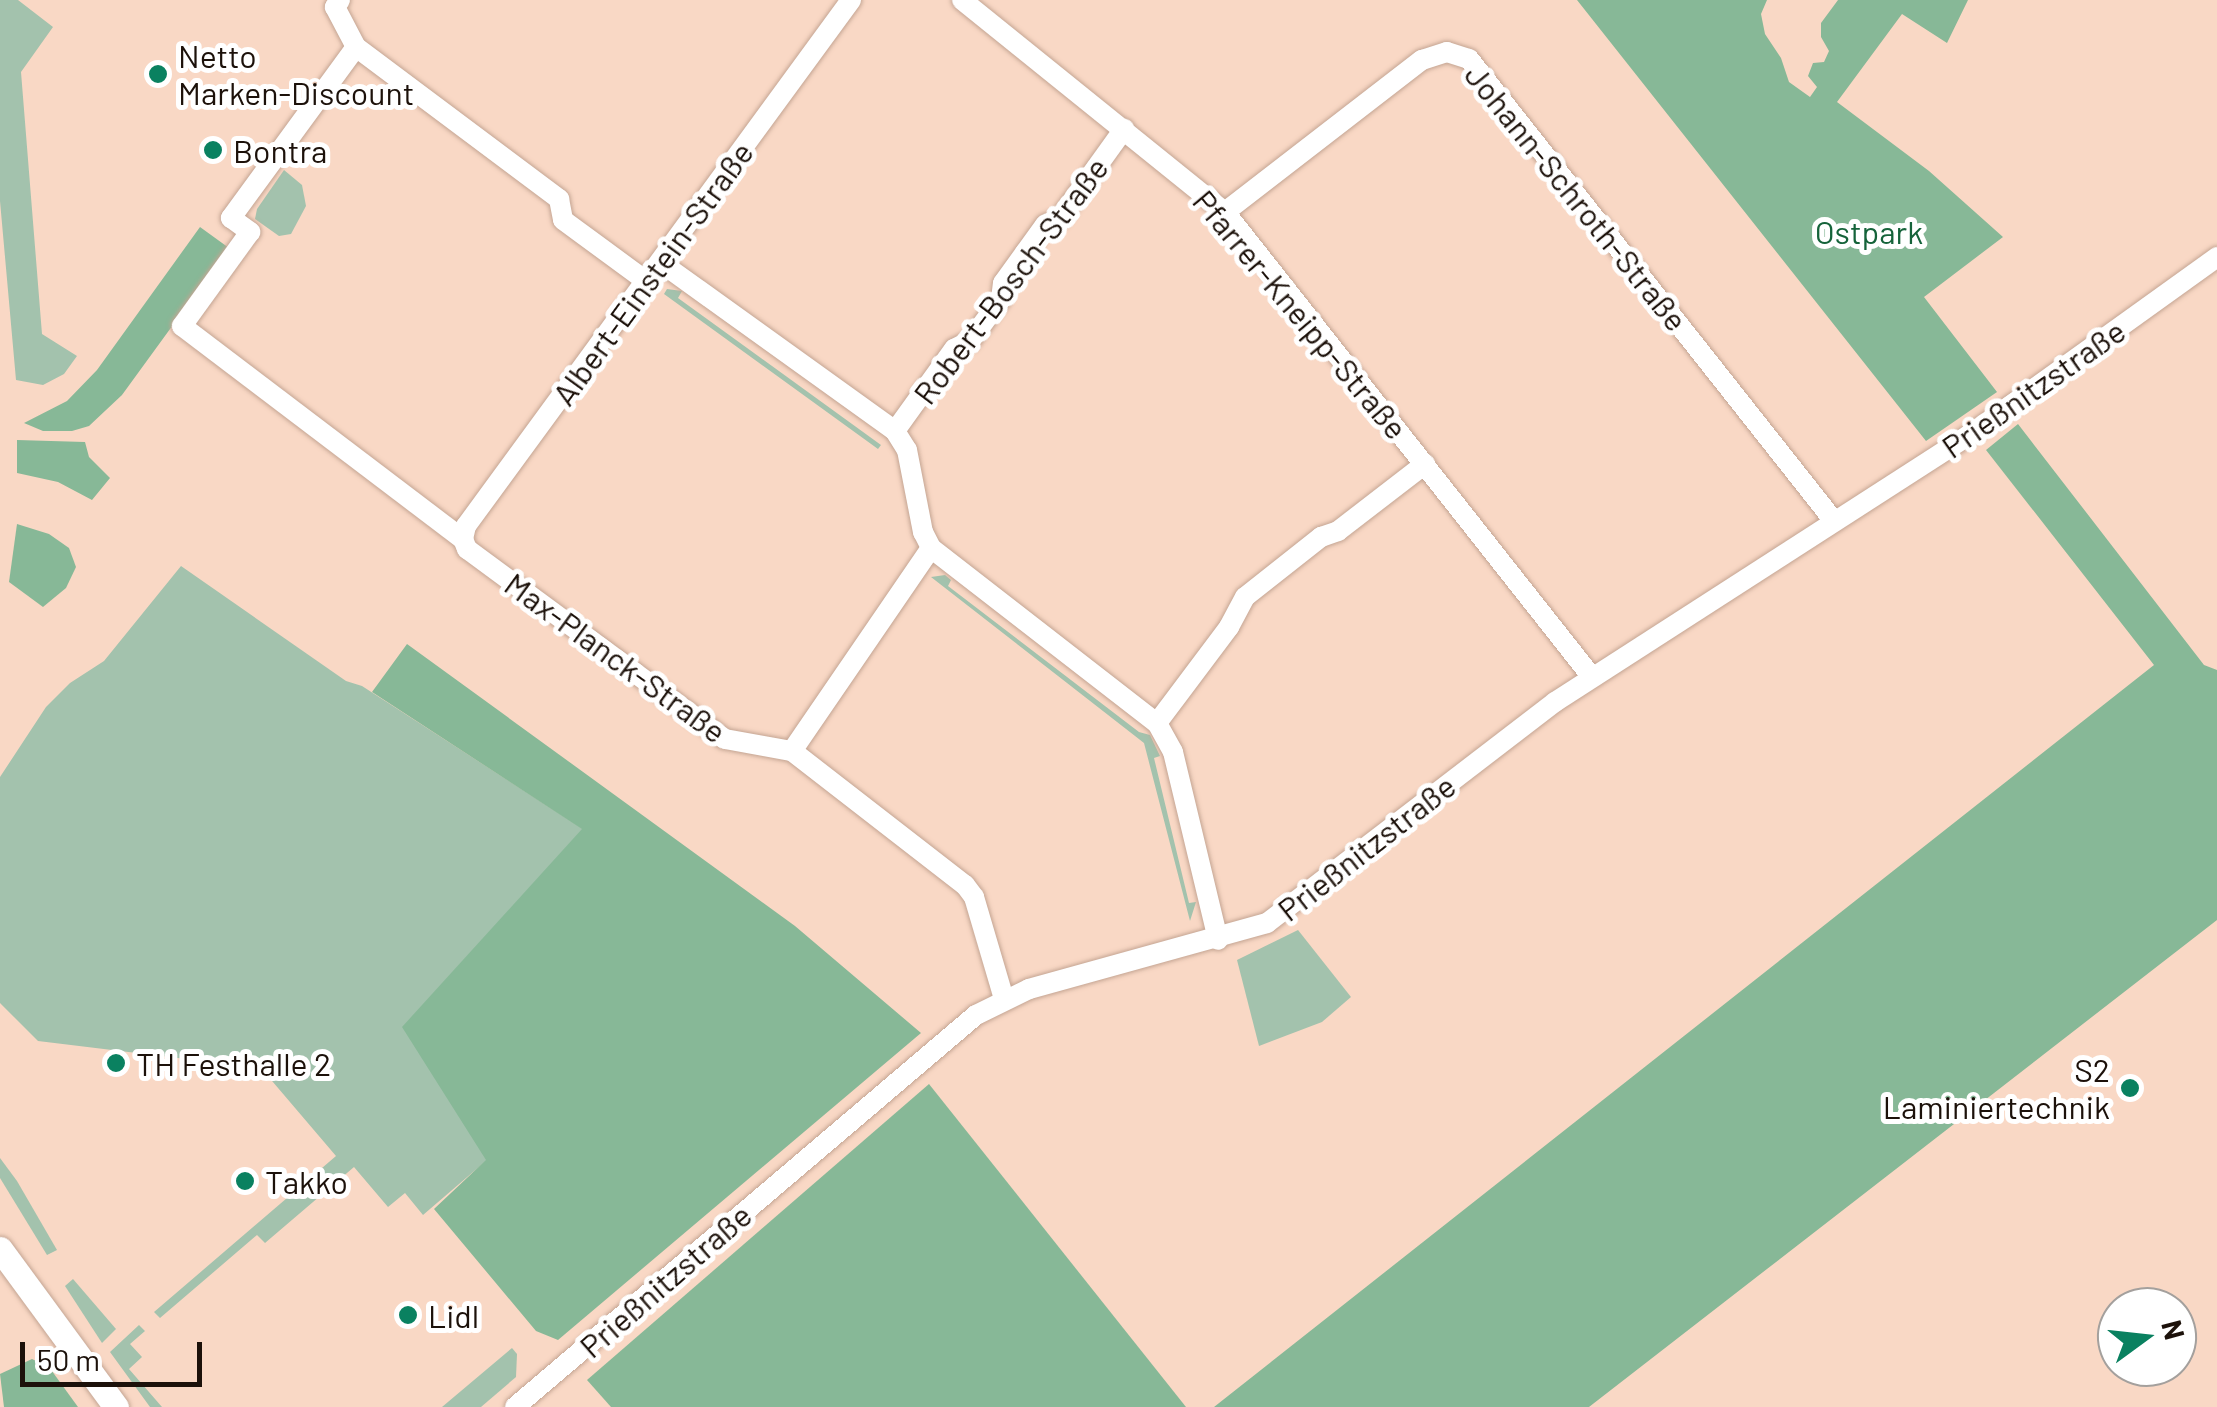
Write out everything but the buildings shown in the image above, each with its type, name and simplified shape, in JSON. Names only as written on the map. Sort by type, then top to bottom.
[{"type":"street","points":[[340,0],[335,7],[356,47],[559,198],[563,220],[646,282]]},
{"type":"street","name":"Albert-Einstein-Straße","points":[[465,544],[466,526],[851,0]]},
{"type":"street","name":"Pfarrer-Kneipp-Straße","points":[[962,0],[1225,212],[1591,676]]},
{"type":"street","name":"Max-Planck-Straße","points":[[356,47],[231,218],[250,232],[182,326],[725,739],[792,751],[970,890],[1004,999]]},
{"type":"street","name":"Johann-Schroth-Straße","points":[[1225,212],[1422,60],[1447,52],[1468,59],[1834,520]]},
{"type":"street","name":"Robert-Bosch-Straße","points":[[895,431],[954,350],[970,341],[1001,299],[1003,283],[1044,225],[1060,218],[1124,130]]},
{"type":"street","name":"Prießnitzstraße","points":[[515,1407],[950,1034],[1004,999],[1250,931],[1283,913],[1591,676],[2012,406],[2217,257]]},
{"type":"street","points":[[660,262],[895,431],[907,450],[931,548],[1157,722],[1173,752],[1218,940]]},
{"type":"street","points":[[1157,722],[1229,627],[1245,597],[1320,536],[1338,531],[1426,464]]},
{"type":"street","points":[[792,751],[931,548]]},
{"type":"street","points":[[0,1249],[116,1407]]},
{"type":"green space","points":[[0,0],[18,0],[53,27],[21,72],[42,334],[77,356],[64,374],[43,385],[16,380],[0,201]]},
{"type":"green space","name":"Ostpark","points":[[1577,0],[1767,0],[1761,14],[1765,34],[1781,58],[1789,82],[1810,97],[1817,87],[1808,76],[1813,63],[1824,62],[1829,51],[1821,37],[1821,23],[1838,0],[1968,0],[1947,43],[1902,14],[1837,102],[1929,171],[2003,237],[1924,297],[1997,392],[1926,441]]},
{"type":"green space","points":[[284,170],[302,185],[306,206],[291,234],[279,236],[255,219],[257,209]]},
{"type":"green space","points":[[200,227],[229,248],[122,395],[89,426],[72,431],[43,431],[24,423],[67,401],[97,370]]},
{"type":"green space","points":[[667,289],[682,291],[678,298],[881,445],[878,449],[664,294]]},
{"type":"green space","points":[[2018,424],[2204,665],[2217,670],[2217,920],[1589,1407],[1214,1407],[2154,665],[1986,450]]},
{"type":"green space","points":[[17,440],[85,442],[89,457],[110,478],[92,500],[58,482],[17,473]]},
{"type":"green space","points":[[17,524],[49,534],[69,548],[76,567],[66,588],[43,607],[9,582]]},
{"type":"green space","points":[[181,566],[346,681],[362,686],[583,829],[403,1027],[487,1160],[423,1215],[405,1193],[388,1207],[354,1167],[265,1243],[257,1235],[160,1318],[154,1312],[336,1156],[261,1068],[38,1041],[0,1003],[0,777],[46,707],[70,683],[104,661]]},
{"type":"green space","points":[[945,575],[951,580],[948,586],[1139,732],[1150,735],[1160,756],[1154,758],[1189,903],[1196,902],[1190,921],[1144,743],[931,577]]},
{"type":"green space","points":[[407,644],[795,926],[921,1033],[558,1340],[536,1331],[434,1209],[486,1160],[402,1027],[582,829],[372,692]]},
{"type":"green space","points":[[1298,930],[1351,997],[1322,1022],[1259,1046],[1237,960]]},
{"type":"green space","points":[[929,1084],[1186,1407],[611,1407],[587,1380]]},
{"type":"green space","points":[[0,1158],[57,1250],[47,1255],[0,1178]]},
{"type":"green space","points":[[73,1279],[116,1329],[102,1343],[65,1286]]},
{"type":"green space","points":[[139,1325],[145,1331],[130,1344],[142,1357],[129,1369],[162,1407],[150,1407],[110,1352]]},
{"type":"green space","points":[[512,1348],[517,1354],[516,1377],[481,1407],[442,1407]]},
{"type":"green space","points":[[32,1359],[49,1367],[78,1407],[4,1407],[0,1374]]},
{"type":"place","name":"Netto Marken-Discount","points":[[158,74]]},
{"type":"place","name":"Bontra","points":[[213,150]]},
{"type":"place","name":"TH Festhalle 2","points":[[116,1063]]},
{"type":"place","name":"S2 Laminiertechnik","points":[[2130,1088]]},
{"type":"place","name":"Takko","points":[[245,1181]]},
{"type":"place","name":"Lidl","points":[[408,1315]]}]
